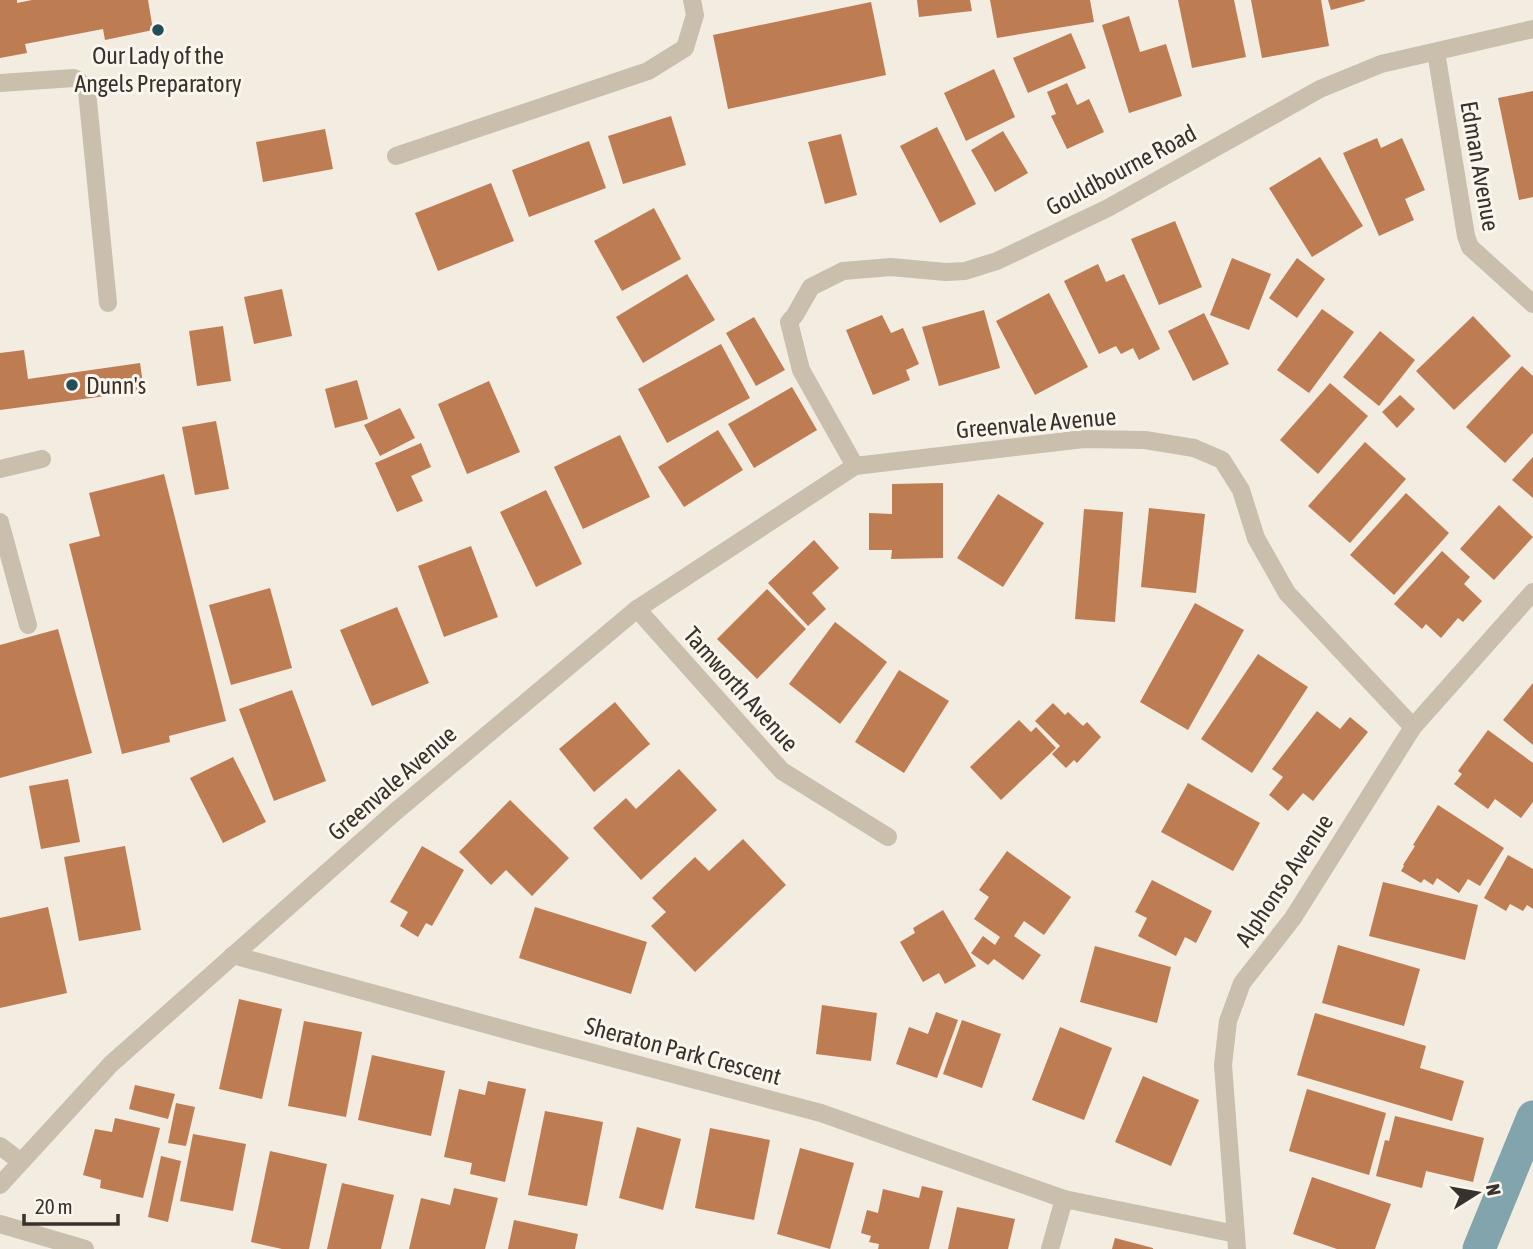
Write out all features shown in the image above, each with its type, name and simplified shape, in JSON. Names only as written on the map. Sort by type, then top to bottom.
[{"type":"street","points":[[396,156],[648,71],[685,48],[694,8]]},
{"type":"street","name":"Gouldbourne Road","points":[[855,466],[801,370],[789,322],[811,287],[844,271],[891,267],[965,271],[997,261],[1108,208],[1320,89],[1381,64],[1533,29]]},
{"type":"street","name":"Edman Avenue","points":[[1436,52],[1470,247],[1533,304]]},
{"type":"street","points":[[0,83],[74,78],[87,91],[108,303]]},
{"type":"street","name":"Greenvale Avenue","points":[[0,1185],[111,1064],[395,812],[637,609],[855,466],[1084,439],[1144,440],[1194,448],[1222,460],[1241,490],[1256,538],[1287,593],[1413,727]]},
{"type":"street","points":[[0,469],[42,459]]},
{"type":"street","points":[[0,522],[28,625]]},
{"type":"street","name":"Alphonso Avenue","points":[[1236,1241],[1223,1065],[1228,1021],[1242,983],[1293,918],[1413,727],[1533,593]]},
{"type":"street","name":"Tamworth Avenue","points":[[637,609],[782,771],[888,837]]},
{"type":"street","name":"Sheraton Park Crescent","points":[[233,955],[821,1113],[1063,1199],[1236,1241]]},
{"type":"street","points":[[0,1146],[21,1162]]},
{"type":"street","points":[[1050,1249],[1063,1199]]},
{"type":"street","points":[[0,1224],[85,1249]]},
{"type":"building","points":[[0,0],[17,0],[17,3],[32,0],[148,0],[153,30],[105,40],[103,29],[25,44],[27,53],[0,58]]},
{"type":"building","points":[[917,0],[970,0],[972,11],[919,17]]},
{"type":"building","points":[[990,0],[1090,0],[1094,22],[997,38]]},
{"type":"building","points":[[1178,0],[1234,0],[1246,57],[1192,68]]},
{"type":"building","points":[[1251,0],[1321,0],[1329,46],[1262,58]]},
{"type":"building","points":[[1328,0],[1365,0],[1365,1],[1331,10]]},
{"type":"building","points":[[871,2],[886,75],[728,109],[713,35]]},
{"type":"building","points":[[1129,16],[1140,52],[1166,44],[1182,96],[1129,113],[1102,25]]},
{"type":"building","points":[[1071,33],[1086,68],[1028,93],[1013,58]]},
{"type":"building","points":[[994,69],[1015,117],[966,141],[944,93]]},
{"type":"building","points":[[1067,83],[1077,105],[1089,99],[1104,132],[1067,149],[1051,116],[1056,114],[1047,92]]},
{"type":"building","points":[[1533,91],[1533,197],[1519,200],[1498,98]]},
{"type":"building","points":[[671,116],[686,165],[623,184],[608,136]]},
{"type":"building","points":[[937,127],[976,204],[940,223],[900,146]]},
{"type":"building","points":[[325,129],[333,169],[263,182],[256,142]]},
{"type":"building","points":[[1003,131],[1028,173],[995,192],[971,150]]},
{"type":"building","points":[[841,134],[857,195],[825,204],[808,142]]},
{"type":"building","points":[[1377,138],[1381,148],[1402,138],[1425,190],[1405,199],[1414,220],[1379,236],[1343,153]]},
{"type":"building","points":[[589,141],[606,188],[529,217],[512,170]]},
{"type":"building","points":[[1320,157],[1363,226],[1312,257],[1269,188]]},
{"type":"building","points":[[491,183],[514,241],[438,271],[415,213]]},
{"type":"building","points":[[654,208],[681,259],[622,291],[594,241]]},
{"type":"building","points":[[1175,221],[1202,287],[1159,305],[1131,239]]},
{"type":"building","points":[[1232,258],[1271,274],[1249,330],[1210,315]]},
{"type":"building","points":[[1297,258],[1325,279],[1297,318],[1269,298]]},
{"type":"building","points":[[1098,264],[1106,282],[1124,274],[1160,349],[1139,360],[1133,348],[1121,354],[1116,346],[1099,354],[1064,281]]},
{"type":"building","points":[[687,274],[715,320],[643,363],[616,317]]},
{"type":"building","points":[[282,289],[292,336],[254,344],[244,297]]},
{"type":"building","points":[[1049,293],[1088,367],[1035,395],[996,321]]},
{"type":"building","points":[[1322,309],[1354,332],[1309,393],[1277,370]]},
{"type":"building","points":[[984,310],[1000,368],[939,386],[922,327]]},
{"type":"building","points":[[1204,313],[1229,364],[1193,381],[1168,331]]},
{"type":"building","points":[[882,315],[891,333],[903,328],[919,364],[906,370],[910,380],[873,395],[846,330]]},
{"type":"building","points":[[1473,316],[1511,356],[1454,410],[1416,371]]},
{"type":"building","points":[[754,317],[785,370],[756,386],[726,333]]},
{"type":"building","points":[[223,326],[231,381],[197,386],[189,331]]},
{"type":"building","points":[[1380,331],[1415,360],[1379,406],[1343,377]]},
{"type":"building","points":[[721,344],[750,398],[667,443],[638,389]]},
{"type":"building","name":"Dunn's","points":[[24,350],[28,379],[140,363],[144,391],[0,410],[0,353]]},
{"type":"building","points":[[1522,366],[1533,376],[1533,433],[1505,463],[1466,427]]},
{"type":"building","points":[[357,380],[368,419],[335,428],[325,389]]},
{"type":"building","points":[[489,381],[520,452],[467,474],[438,404]]},
{"type":"building","points":[[1330,383],[1368,416],[1318,474],[1280,440]]},
{"type":"building","points":[[792,387],[817,430],[754,468],[728,424]]},
{"type":"building","points":[[1400,395],[1415,409],[1397,428],[1382,412]]},
{"type":"building","points":[[400,408],[415,438],[380,456],[364,425]]},
{"type":"building","points":[[216,421],[229,489],[195,495],[182,427]]},
{"type":"building","points":[[718,430],[743,470],[684,507],[658,467]]},
{"type":"building","points":[[620,435],[650,497],[583,529],[554,467]]},
{"type":"building","points":[[1365,442],[1406,479],[1350,543],[1308,506]]},
{"type":"building","points":[[421,443],[431,467],[411,476],[423,501],[397,512],[375,463]]},
{"type":"building","points":[[1533,457],[1533,498],[1512,480]]},
{"type":"building","points":[[164,474],[226,721],[169,736],[170,742],[122,754],[69,544],[100,536],[89,493]]},
{"type":"building","points":[[943,483],[943,558],[891,559],[892,550],[869,550],[869,513],[892,514],[892,484]]},
{"type":"building","points":[[546,490],[582,564],[536,587],[500,512]]},
{"type":"building","points":[[1406,493],[1449,533],[1394,595],[1350,555]]},
{"type":"building","points":[[998,494],[1044,523],[1003,587],[957,558]]},
{"type":"building","points":[[1499,505],[1533,537],[1494,580],[1460,549]]},
{"type":"building","points":[[1149,508],[1205,514],[1196,593],[1141,587]]},
{"type":"building","points":[[1084,509],[1123,512],[1115,622],[1075,619]]},
{"type":"building","points":[[814,540],[839,568],[812,593],[826,609],[808,626],[768,583]]},
{"type":"building","points":[[471,546],[498,617],[444,637],[418,566]]},
{"type":"building","points":[[1442,551],[1470,577],[1464,584],[1482,601],[1463,622],[1458,618],[1441,638],[1426,624],[1422,629],[1394,604]]},
{"type":"building","points":[[270,588],[292,668],[231,685],[209,605]]},
{"type":"building","points":[[767,589],[806,629],[757,679],[717,639]]},
{"type":"building","points":[[1195,603],[1244,630],[1188,730],[1140,702]]},
{"type":"building","points":[[397,607],[429,683],[372,706],[340,630]]},
{"type":"building","points":[[835,622],[887,662],[840,724],[789,684]]},
{"type":"building","points":[[58,629],[92,753],[0,778],[0,645]]},
{"type":"building","points":[[1258,654],[1308,687],[1252,773],[1201,739]]},
{"type":"building","points":[[899,670],[949,701],[904,773],[855,742]]},
{"type":"building","points":[[1533,683],[1533,745],[1503,720]]},
{"type":"building","points":[[292,690],[326,781],[274,801],[239,709]]},
{"type":"building","points":[[615,702],[650,744],[594,792],[559,749]]},
{"type":"building","points":[[1053,703],[1065,715],[1068,712],[1083,726],[1087,722],[1101,737],[1077,763],[1074,760],[1066,768],[1052,754],[1060,746],[1035,721]]},
{"type":"building","points":[[1317,711],[1340,729],[1350,717],[1368,732],[1313,801],[1303,793],[1288,811],[1269,795],[1283,777],[1272,769]]},
{"type":"building","points":[[1019,720],[1031,732],[1036,727],[1056,748],[1001,800],[970,767]]},
{"type":"building","points":[[1488,730],[1533,763],[1533,802],[1521,818],[1495,799],[1488,809],[1454,784],[1462,774],[1458,771]]},
{"type":"building","points":[[233,757],[266,822],[223,843],[190,778]]},
{"type":"building","points":[[679,769],[717,810],[641,880],[593,828],[626,798],[636,809]]},
{"type":"building","points":[[68,779],[80,842],[41,849],[29,786]]},
{"type":"building","points":[[1188,783],[1260,823],[1233,871],[1161,832]]},
{"type":"building","points":[[510,800],[569,858],[532,896],[506,870],[491,885],[459,852]]},
{"type":"building","points":[[1438,805],[1504,848],[1480,886],[1468,879],[1459,893],[1437,878],[1433,885],[1424,879],[1421,883],[1401,871],[1415,846],[1413,845]]},
{"type":"building","points":[[743,839],[786,885],[695,972],[651,926],[666,912],[652,898],[695,857],[709,871]]},
{"type":"building","points":[[125,846],[141,930],[79,941],[64,857]]},
{"type":"building","points":[[422,846],[464,870],[432,926],[426,923],[418,937],[400,926],[408,912],[390,902]]},
{"type":"building","points":[[1007,851],[1071,897],[1044,935],[1024,921],[1014,936],[1041,955],[1023,980],[994,959],[988,965],[971,953],[983,936],[995,945],[1000,937],[974,919],[989,897],[979,890]]},
{"type":"building","points":[[1508,855],[1533,869],[1533,909],[1527,905],[1523,911],[1510,904],[1506,911],[1484,898]]},
{"type":"building","points":[[1152,880],[1212,911],[1196,943],[1185,937],[1176,956],[1138,936],[1147,918],[1135,912]]},
{"type":"building","points":[[1383,882],[1478,905],[1465,960],[1369,936]]},
{"type":"building","points":[[48,907],[67,993],[0,1008],[0,918]]},
{"type":"building","points":[[535,907],[647,942],[631,994],[519,958]]},
{"type":"building","points":[[943,910],[976,966],[945,984],[939,973],[923,982],[900,942],[915,933],[913,928]]},
{"type":"building","points":[[1338,945],[1420,969],[1404,1026],[1322,1003]]},
{"type":"building","points":[[1095,946],[1171,967],[1157,1023],[1080,1002]]},
{"type":"building","points":[[239,999],[282,1009],[262,1099],[219,1089]]},
{"type":"building","points":[[822,1005],[877,1013],[871,1061],[816,1054]]},
{"type":"building","points":[[936,1012],[958,1020],[937,1078],[896,1064],[909,1027],[928,1034]]},
{"type":"building","points":[[1315,1013],[1426,1046],[1420,1068],[1464,1081],[1452,1121],[1297,1075]]},
{"type":"building","points":[[962,1020],[1001,1034],[982,1088],[943,1074]]},
{"type":"building","points":[[304,1021],[362,1032],[346,1117],[288,1106]]},
{"type":"building","points":[[1060,1027],[1112,1048],[1084,1120],[1032,1100]]},
{"type":"building","points":[[372,1055],[445,1071],[431,1136],[358,1120]]},
{"type":"building","points":[[1143,1076],[1199,1100],[1171,1166],[1115,1142]]},
{"type":"building","points":[[488,1081],[526,1089],[505,1182],[470,1174],[472,1163],[444,1157],[459,1089],[485,1095]]},
{"type":"building","points":[[135,1085],[175,1094],[168,1119],[129,1109]]},
{"type":"building","points":[[1307,1089],[1386,1113],[1369,1175],[1289,1151]]},
{"type":"building","points":[[176,1103],[195,1107],[186,1146],[168,1143]]},
{"type":"building","points":[[545,1111],[603,1122],[587,1206],[528,1195]]},
{"type":"building","points":[[1395,1116],[1484,1138],[1473,1182],[1426,1171],[1422,1188],[1376,1176],[1385,1140],[1389,1141]]},
{"type":"building","points":[[115,1118],[160,1128],[143,1198],[100,1188],[101,1180],[83,1175],[95,1129],[112,1132]]},
{"type":"building","points":[[637,1127],[681,1139],[663,1210],[619,1198]]},
{"type":"building","points":[[710,1128],[770,1140],[754,1220],[695,1208]]},
{"type":"building","points":[[193,1134],[246,1144],[233,1211],[180,1201]]},
{"type":"building","points":[[800,1148],[854,1163],[830,1249],[777,1234]]},
{"type":"building","points":[[270,1151],[327,1164],[309,1249],[282,1249],[251,1242]]},
{"type":"building","points":[[161,1156],[181,1161],[168,1222],[148,1217]]},
{"type":"building","points":[[1312,1177],[1391,1204],[1375,1249],[1337,1249],[1293,1234]]},
{"type":"building","points":[[342,1183],[394,1195],[381,1249],[327,1249]]},
{"type":"building","points":[[922,1186],[943,1191],[929,1249],[878,1249],[879,1244],[869,1242],[871,1236],[861,1233],[867,1210],[878,1213],[883,1189],[919,1198]]},
{"type":"building","points":[[454,1188],[498,1198],[485,1249],[409,1249],[421,1198],[450,1205]]},
{"type":"building","points":[[957,1207],[1015,1219],[1008,1249],[948,1249]]},
{"type":"building","points":[[514,1220],[578,1234],[575,1249],[508,1249]]},
{"type":"building","points":[[1115,1238],[1153,1248],[1153,1249],[1112,1249]]},
{"type":"waterway","points":[[1479,1249],[1533,1117]]},
{"type":"place","name":"Our Lady of the Angels Preparatory","points":[[158,30]]},
{"type":"place","name":"Dunn's","points":[[72,385]]}]
